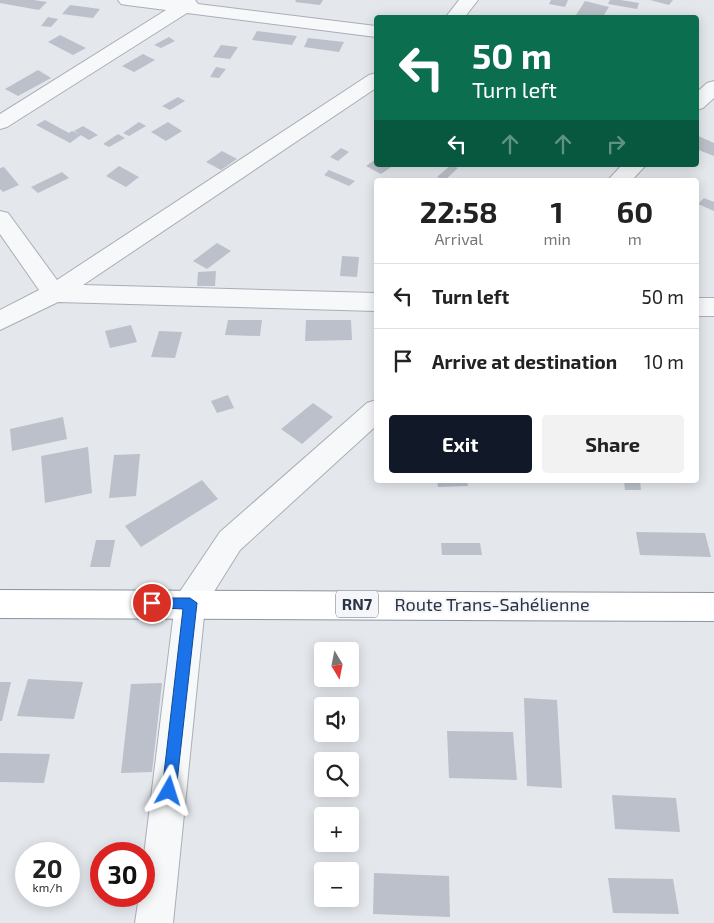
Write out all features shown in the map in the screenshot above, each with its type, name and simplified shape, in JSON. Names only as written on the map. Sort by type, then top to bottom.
[{"type":"highway","name":"Route Trans-Sahélienne","points":[[0,604],[190,603],[714,607]]},
{"type":"street","points":[[127,0],[190,4],[374,32]]},
{"type":"street","points":[[456,15],[469,0]]},
{"type":"street","points":[[0,123],[190,4]]},
{"type":"street","points":[[699,74],[714,76]]},
{"type":"street","points":[[0,321],[54,293],[374,80]]},
{"type":"street","points":[[699,101],[714,87]]},
{"type":"street","points":[[622,178],[633,167]]},
{"type":"street","points":[[0,218],[54,293]]},
{"type":"street","points":[[54,293],[374,302]]},
{"type":"street","points":[[699,307],[714,307]]},
{"type":"street","points":[[154,923],[190,603],[230,541],[374,412]]},
{"type":"building","points":[[0,0],[47,2],[39,10],[0,3]]},
{"type":"building","points":[[296,0],[323,0],[320,5],[295,2]]},
{"type":"building","points":[[551,0],[568,0],[565,7],[549,4]]},
{"type":"building","points":[[610,0],[639,3],[637,9],[608,4]]},
{"type":"building","points":[[650,0],[673,0],[669,5]]},
{"type":"building","points":[[585,1],[609,7],[604,15],[576,15]]},
{"type":"building","points":[[70,5],[100,9],[93,18],[62,14]]},
{"type":"building","points":[[48,17],[58,19],[51,27],[41,26]]},
{"type":"building","points":[[257,31],[297,36],[292,45],[252,40]]},
{"type":"building","points":[[60,35],[86,48],[73,55],[48,42]]},
{"type":"building","points":[[169,37],[175,41],[161,48],[154,45]]},
{"type":"building","points":[[308,38],[344,42],[339,52],[304,47]]},
{"type":"building","points":[[221,45],[238,47],[230,59],[213,57]]},
{"type":"building","points":[[143,54],[155,60],[134,72],[122,66]]},
{"type":"building","points":[[216,67],[226,69],[219,78],[210,77]]},
{"type":"building","points":[[38,70],[51,78],[18,96],[5,89]]},
{"type":"building","points":[[178,97],[185,101],[170,110],[162,106]]},
{"type":"building","points":[[45,120],[69,133],[72,131],[81,135],[70,143],[36,125]]},
{"type":"building","points":[[139,122],[146,126],[129,136],[123,133]]},
{"type":"building","points":[[168,122],[182,131],[166,141],[151,132]]},
{"type":"building","points":[[83,126],[98,135],[89,140],[74,131]]},
{"type":"building","points":[[118,134],[125,138],[109,147],[103,144]]},
{"type":"building","points":[[699,136],[714,143],[714,156],[699,150]]},
{"type":"building","points":[[341,148],[349,152],[338,161],[330,157]]},
{"type":"building","points":[[222,151],[237,159],[221,170],[206,162]]},
{"type":"building","points":[[374,160],[374,167],[391,167],[381,174],[366,166]]},
{"type":"building","points":[[119,166],[139,177],[126,187],[106,176]]},
{"type":"building","points":[[4,167],[19,185],[3,192],[0,189],[0,168]]},
{"type":"building","points":[[449,167],[458,168],[447,178],[437,177]]},
{"type":"building","points":[[329,170],[355,181],[349,186],[324,175]]},
{"type":"building","points":[[62,172],[69,178],[38,193],[31,187]]},
{"type":"building","points":[[704,198],[714,202],[714,211],[699,204]]},
{"type":"building","points":[[217,243],[231,251],[207,269],[193,261]]},
{"type":"building","points":[[342,256],[359,257],[357,277],[340,276]]},
{"type":"building","points":[[216,271],[215,286],[197,286],[198,272]]},
{"type":"building","points":[[228,320],[262,320],[260,336],[225,335]]},
{"type":"building","points":[[306,320],[351,320],[352,340],[305,341]]},
{"type":"building","points":[[131,325],[137,342],[110,348],[105,331]]},
{"type":"building","points":[[159,331],[182,332],[175,358],[151,357]]},
{"type":"building","points":[[228,395],[234,408],[217,413],[211,401]]},
{"type":"building","points":[[313,403],[333,417],[302,444],[281,429]]},
{"type":"building","points":[[63,417],[67,439],[12,451],[10,429]]},
{"type":"building","points":[[88,447],[92,493],[45,503],[41,456]]},
{"type":"building","points":[[140,454],[136,496],[109,498],[114,455]]},
{"type":"building","points":[[202,480],[218,499],[141,547],[125,526]]},
{"type":"building","points":[[437,483],[468,483],[468,486],[438,487]]},
{"type":"building","points":[[624,483],[640,483],[641,490],[625,490]]},
{"type":"building","points":[[636,532],[705,533],[711,557],[640,555]]},
{"type":"building","points":[[96,540],[115,540],[110,567],[90,567]]},
{"type":"building","points":[[441,543],[480,543],[482,555],[442,555]]},
{"type":"building","points":[[28,679],[83,682],[74,719],[17,716]]},
{"type":"building","points":[[0,682],[11,682],[2,721],[0,721]]},
{"type":"building","points":[[162,683],[152,772],[121,773],[131,684]]},
{"type":"building","points":[[524,698],[557,700],[562,788],[527,786]]},
{"type":"building","points":[[447,731],[513,732],[517,780],[449,778]]},
{"type":"building","points":[[0,753],[50,754],[44,783],[0,782]]},
{"type":"building","points":[[612,795],[676,798],[680,832],[615,829]]},
{"type":"building","points":[[374,873],[449,876],[450,917],[373,914]]},
{"type":"building","points":[[608,878],[673,879],[679,914],[613,913]]},
{"type":"route","points":[[152,603],[190,603],[169,791]]}]
